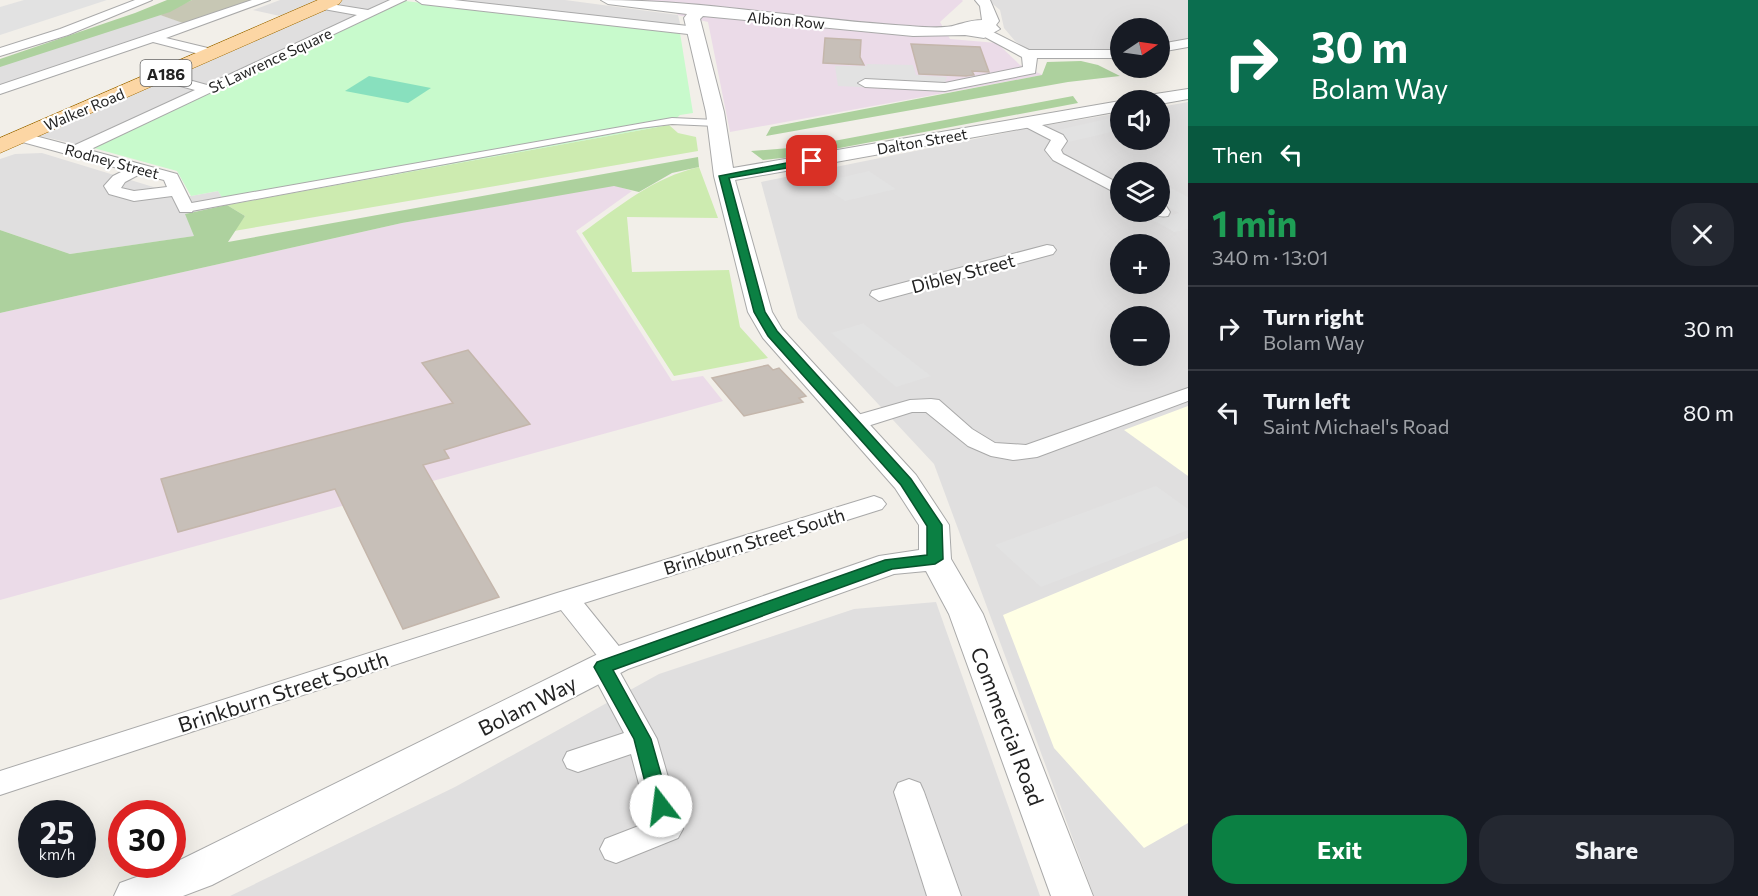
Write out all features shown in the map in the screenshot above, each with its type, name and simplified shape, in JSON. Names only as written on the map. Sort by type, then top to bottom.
[{"type":"main road","name":"Walker Road","points":[[0,146],[328,2]]},
{"type":"street","points":[[73,14],[115,0]]},
{"type":"street","points":[[0,52],[64,32],[146,0]]},
{"type":"street","points":[[0,90],[264,0]]},
{"type":"street","name":"St Lawrence Square","points":[[75,151],[400,0]]},
{"type":"street","points":[[422,0],[697,31]]},
{"type":"street","name":"Albion Row","points":[[608,0],[913,31],[965,30],[963,27],[967,25],[986,29]]},
{"type":"street","points":[[866,83],[945,87],[1030,70],[1030,58],[1027,54],[986,29],[992,21],[987,5],[982,0]]},
{"type":"street","points":[[328,2],[369,14]]},
{"type":"street","points":[[699,11],[692,18],[697,31],[723,167],[760,312],[772,333],[906,482],[934,525],[935,559]]},
{"type":"street","points":[[0,39],[31,28]]},
{"type":"street","points":[[152,38],[211,53]]},
{"type":"street","points":[[1170,46],[1188,43]]},
{"type":"street","points":[[1027,54],[1110,54]]},
{"type":"street","points":[[160,76],[207,89]]},
{"type":"street","points":[[1170,97],[1188,94]]},
{"type":"street","name":"Dalton Street","points":[[723,167],[1110,108]]},
{"type":"street","points":[[186,208],[640,125],[672,121],[716,127]]},
{"type":"street","points":[[1027,122],[1058,138],[1059,141],[1053,150],[1058,157],[1110,185]]},
{"type":"street","name":"Rodney Street","points":[[20,136],[171,177],[186,208]]},
{"type":"street","points":[[139,168],[118,179],[112,186],[115,191],[134,196],[178,190]]},
{"type":"street","name":"Dibley Street","points":[[879,295],[1047,250]]},
{"type":"street","points":[[855,423],[910,406],[931,405],[987,450],[1010,455],[1029,452],[1188,394]]},
{"type":"street","name":"Brinkburn Street South","points":[[0,783],[566,599],[874,504]]},
{"type":"street","name":"Bolam Way","points":[[135,896],[197,872],[609,663],[890,564],[935,559]]},
{"type":"street","name":"Commercial Road","points":[[935,559],[966,614],[1072,896]]},
{"type":"street","points":[[566,599],[609,663],[642,739],[667,829],[616,849]]},
{"type":"street","points":[[578,760],[642,739]]},
{"type":"street","points":[[909,792],[944,896]]},
{"type":"shaded area","points":[[24,0],[107,0],[0,35],[0,7]]},
{"type":"shaded area","points":[[192,0],[251,0],[183,23],[160,15]]},
{"type":"shaded area","points":[[280,0],[394,0],[79,145],[36,135],[298,20],[253,10]]},
{"type":"shaded area","points":[[439,0],[565,0],[678,15],[681,28]]},
{"type":"shaded area","points":[[643,0],[962,0],[940,22],[950,39],[997,43],[1020,65],[1043,75],[730,132],[708,22],[678,15],[667,3]]},
{"type":"shaded area","points":[[988,0],[1188,0],[1188,46],[1170,49],[1170,18],[1110,18],[1110,57],[1039,57],[1015,41],[1004,28],[1000,10]]},
{"type":"shaded area","points":[[157,14],[191,25],[0,89],[0,65]]},
{"type":"shaded area","points":[[866,64],[913,65],[916,75],[947,77],[942,91],[838,86],[835,66],[867,66]]},
{"type":"shaded area","points":[[1188,102],[1188,896],[1094,896],[934,464],[798,318],[761,182],[1024,129],[1110,115],[1110,150],[1170,150],[1170,105]]},
{"type":"shaded area","points":[[1110,118],[1110,132],[1068,142],[1049,132]]},
{"type":"shaded area","points":[[42,153],[173,193],[175,199],[218,191],[227,205],[186,214],[195,236],[70,254],[0,230],[0,159],[15,154]]},
{"type":"shaded area","points":[[869,171],[896,189],[845,201],[818,183]]},
{"type":"shaded area","points":[[614,185],[632,191],[576,231],[672,381],[703,376],[723,401],[0,600],[0,313],[402,223]]},
{"type":"shaded area","points":[[1170,188],[1188,197],[1188,229],[1174,232],[1156,222],[1170,222],[1170,215],[1179,213],[1170,208]]},
{"type":"shaded area","points":[[864,323],[931,376],[896,387],[831,333]]},
{"type":"shaded area","points":[[1188,406],[1188,476],[1124,430]]},
{"type":"shaded area","points":[[1156,486],[1188,509],[1188,530],[1041,587],[995,545]]},
{"type":"shaded area","points":[[1188,538],[1188,823],[1144,848],[1054,748],[1003,615]]},
{"type":"shaded area","points":[[936,602],[1040,896],[230,896],[455,787],[659,674],[854,609]]},
{"type":"green space","points":[[167,0],[192,0],[170,12],[0,67],[0,59]]},
{"type":"green space","points":[[405,1],[680,33],[693,113],[680,115],[669,125],[227,205],[218,191],[191,196],[177,171],[90,147]]},
{"type":"green space","points":[[1081,61],[1098,65],[1110,71],[1110,77],[1068,82],[766,136],[771,127],[1042,75],[1047,62]]},
{"type":"green space","points":[[369,76],[431,88],[408,103],[345,91]]},
{"type":"green space","points":[[1073,96],[1078,103],[792,157],[763,160],[751,151],[802,147]]},
{"type":"green space","points":[[669,125],[678,133],[696,137],[698,151],[234,231],[245,216],[227,205]]},
{"type":"green space","points":[[698,157],[699,167],[672,173],[639,192],[614,186],[402,223],[0,313],[0,230],[70,254],[194,236],[185,214],[227,205],[245,216],[228,242]]},
{"type":"green space","points":[[699,167],[718,218],[627,217],[632,272],[729,270],[740,327],[768,358],[674,376],[582,233],[651,186],[666,178]]},
{"type":"building","points":[[825,38],[861,40],[860,57],[864,65],[823,63]]},
{"type":"building","points":[[911,44],[980,47],[989,72],[972,71],[974,75],[966,76],[919,74]]},
{"type":"building","points":[[468,350],[530,424],[444,450],[449,458],[423,465],[499,597],[403,629],[335,489],[178,532],[161,479],[453,403],[422,363]]},
{"type":"building","points":[[768,365],[773,370],[779,368],[806,396],[799,398],[803,402],[744,416],[712,378]]},
{"type":"route","points":[[661,806],[642,739],[603,667],[616,660],[890,564],[935,559],[934,525],[906,482],[772,333],[760,312],[724,176],[812,161]]}]
